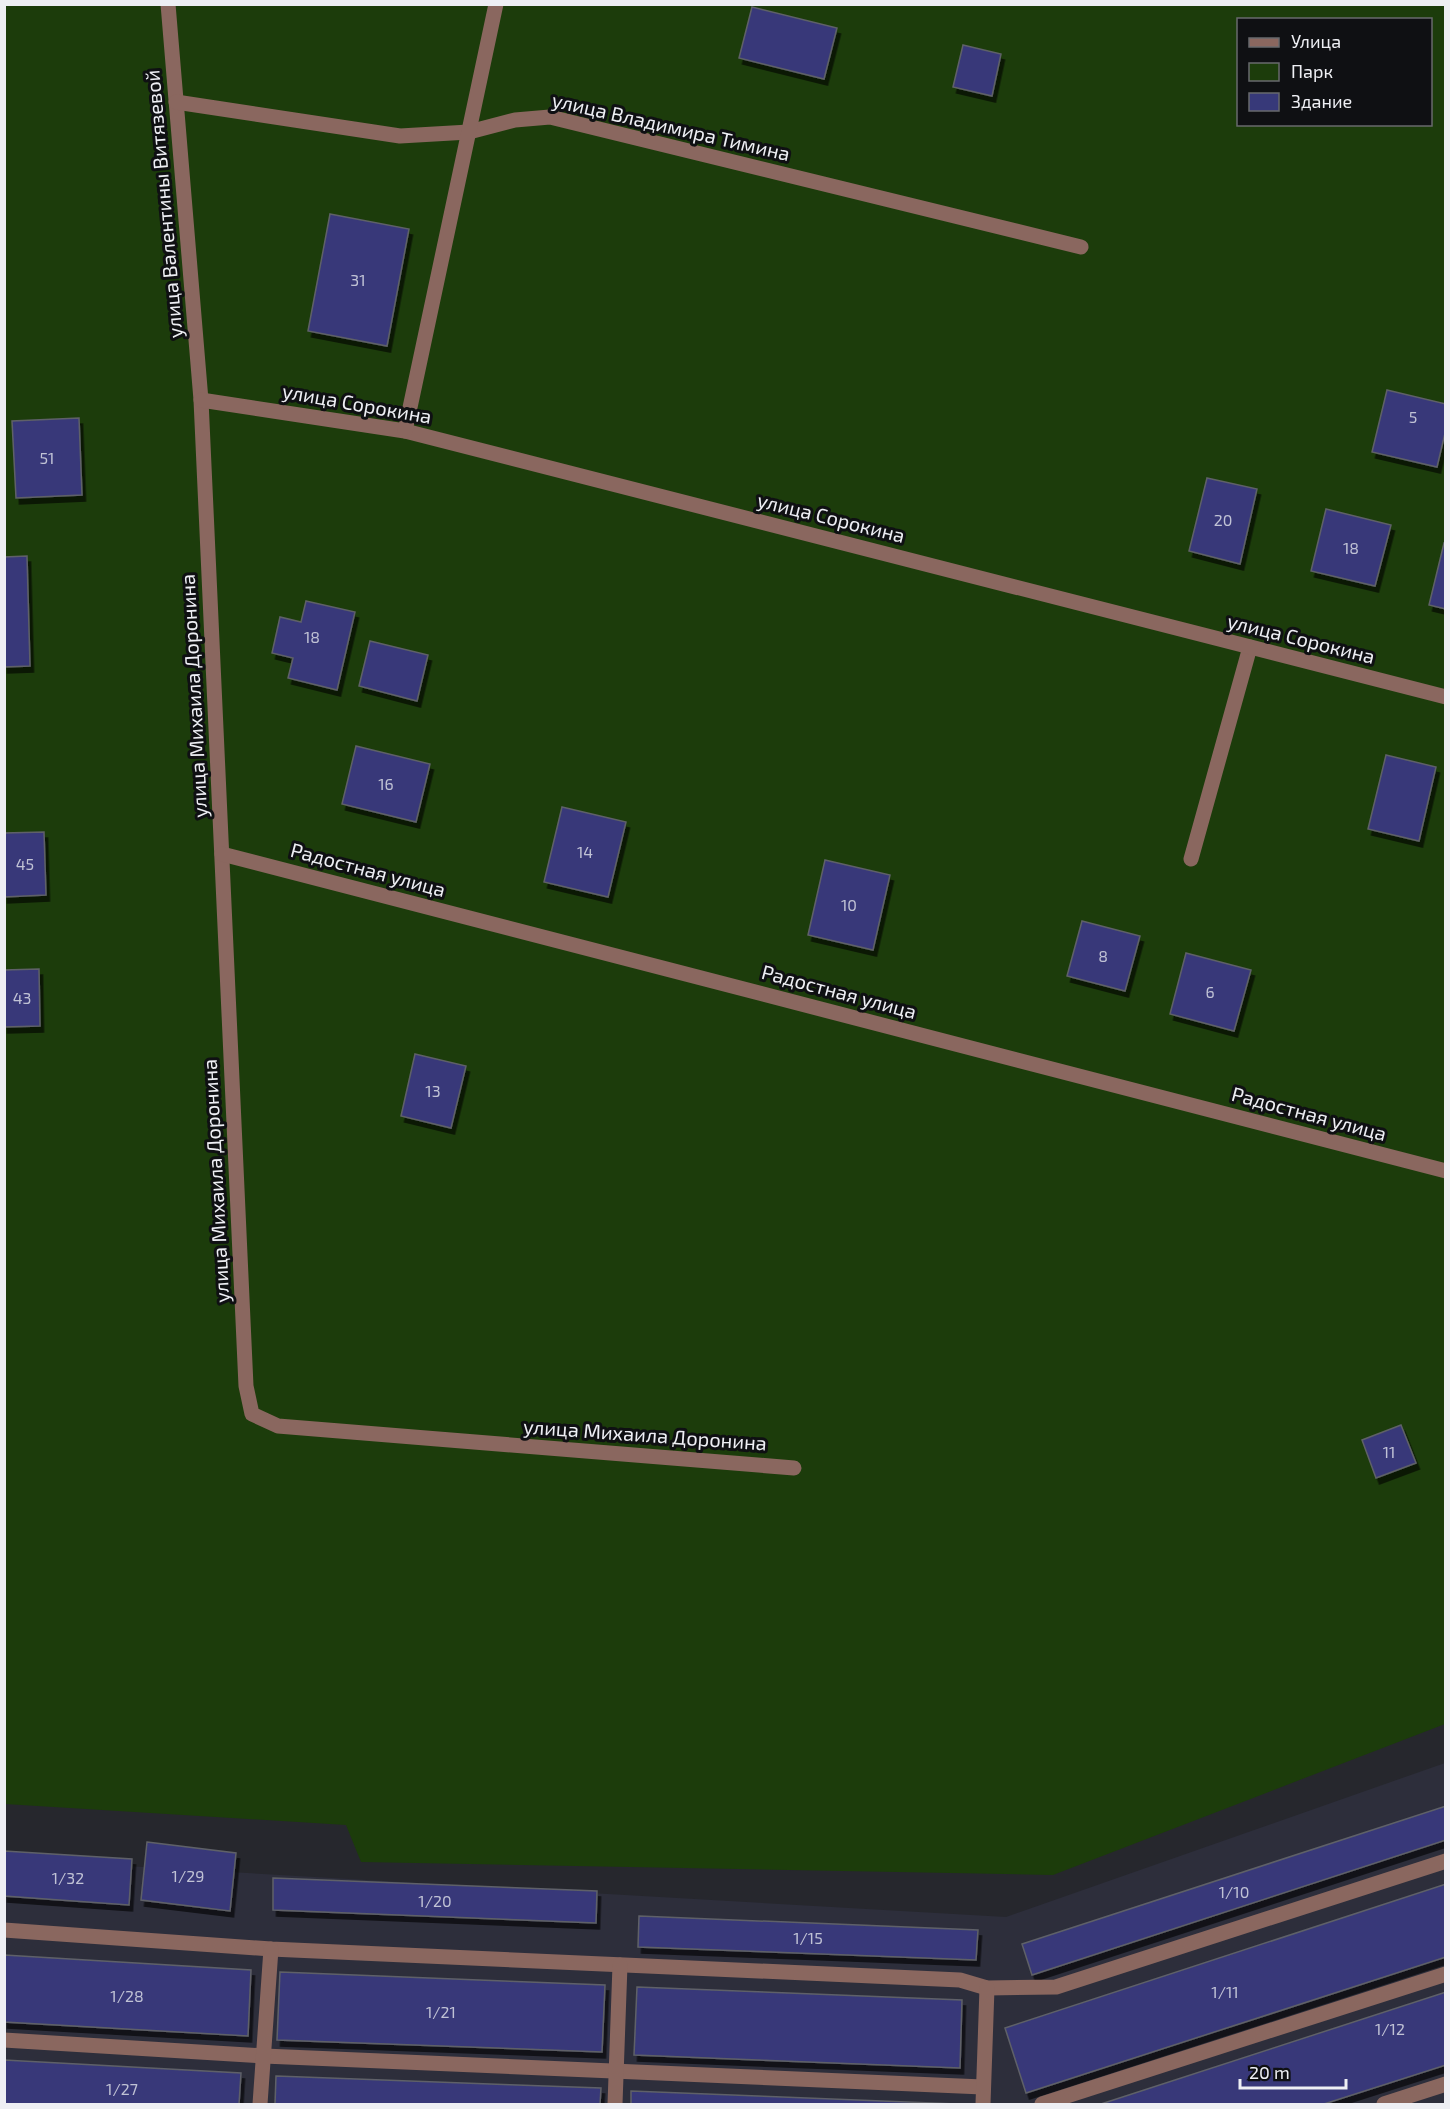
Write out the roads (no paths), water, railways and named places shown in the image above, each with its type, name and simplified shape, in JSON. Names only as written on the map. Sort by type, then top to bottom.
[{"type":"street","name":"улица Валентины Витязевой","points":[[168,4],[201,400]]},
{"type":"street","points":[[405,431],[496,4]]},
{"type":"street","name":"улица Владимира Тимина","points":[[177,102],[400,136],[469,132],[515,120],[550,117],[1081,247]]},
{"type":"street","name":"улица Сорокина","points":[[201,400],[405,431],[1446,698]]},
{"type":"street","name":"улица Михаила Доронина","points":[[201,400],[246,1386],[252,1414],[278,1426],[794,1468]]},
{"type":"street","points":[[1191,859],[1250,647]]},
{"type":"street","name":"Радостная улица","points":[[222,854],[1446,1171]]},
{"type":"street","points":[[4,1930],[271,1949],[960,1980],[987,1988],[1056,1987],[1446,1861]]},
{"type":"street","points":[[260,2104],[271,1949]]},
{"type":"street","points":[[615,2104],[620,1965]]},
{"type":"street","points":[[1042,2104],[1446,1974]]},
{"type":"street","points":[[984,2104],[987,1988]]},
{"type":"street","points":[[4,2040],[264,2056],[983,2086]]},
{"type":"street","points":[[1384,2104],[1446,2084]]}]
